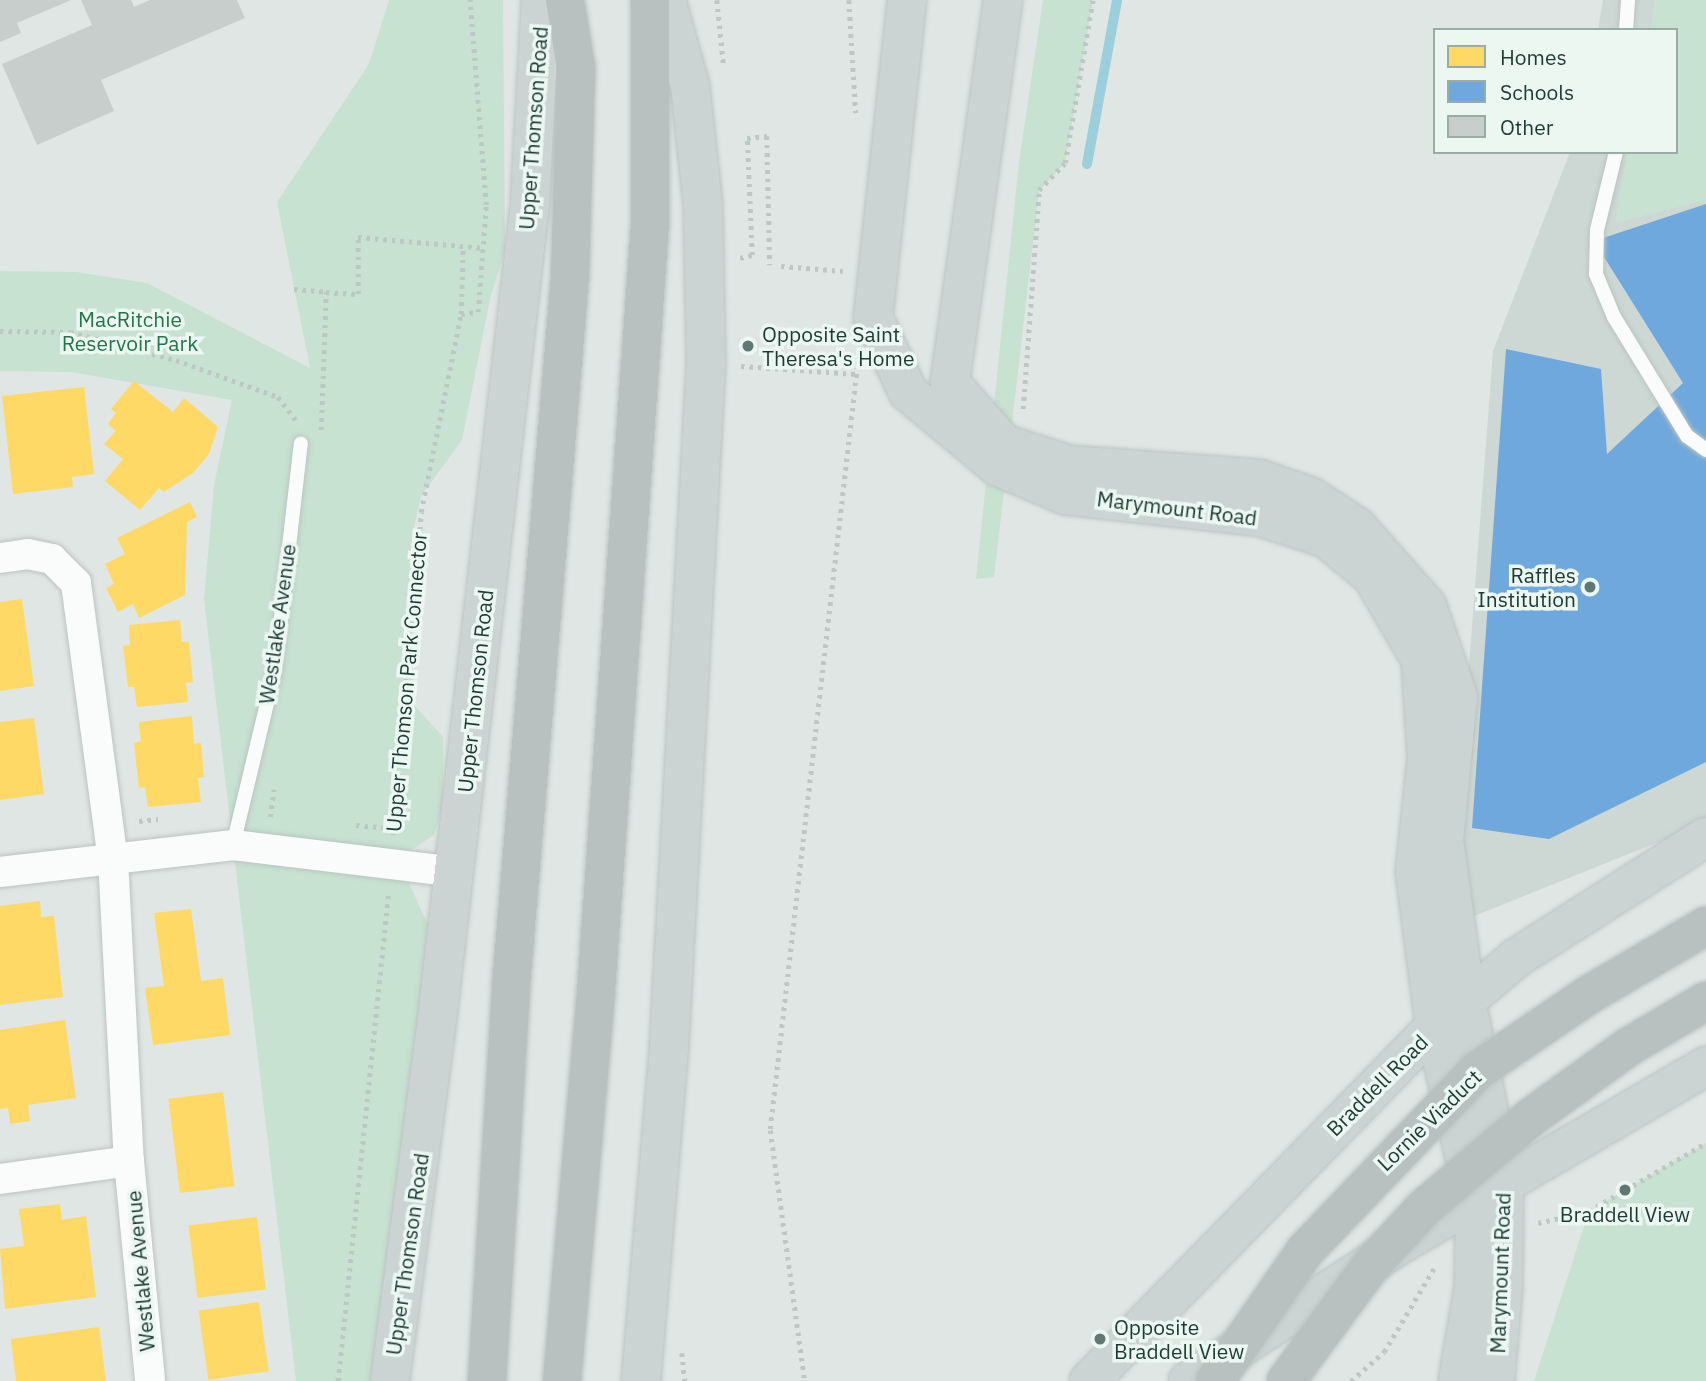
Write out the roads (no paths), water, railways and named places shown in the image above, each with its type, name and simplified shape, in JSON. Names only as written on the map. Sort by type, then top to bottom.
[{"type":"highway","points":[[487,1381],[511,985],[570,276],[576,68],[565,0]]},
{"type":"highway","points":[[562,1381],[596,992],[650,223],[650,0]]},
{"type":"highway","name":"Lornie Viaduct","points":[[1215,1381],[1305,1251],[1478,1070],[1590,994],[1706,926]]},
{"type":"highway","points":[[1286,1381],[1372,1264],[1424,1209],[1530,1118],[1628,1048],[1706,1000]]},
{"type":"main road","name":"Upper Thomson Road","points":[[390,1381],[454,872],[530,203],[541,0]]},
{"type":"main road","points":[[641,1381],[669,1048],[705,376],[703,205],[690,86],[666,0]]},
{"type":"main road","name":"Marymount Road","points":[[907,0],[873,317],[908,392],[998,466],[1065,495],[1261,517],[1326,538],[1372,576],[1421,660],[1427,758],[1415,872],[1435,1027],[1489,1194],[1458,1381]]},
{"type":"main road","name":"Marymount Road","points":[[1003,0],[950,383],[1004,444],[1069,465],[1259,479],[1311,498],[1357,527],[1427,607],[1458,697],[1444,840],[1503,1288],[1495,1381]]},
{"type":"main road","name":"Braddell Road","points":[[1089,1381],[1435,1027],[1516,958],[1706,837]]},
{"type":"main road","points":[[1188,1381],[1489,1194],[1706,1066]]},
{"type":"main road","points":[[399,1310],[409,1381]]},
{"type":"street","name":"Westlake Avenue","points":[[0,558],[29,554],[52,559],[76,583],[113,859],[129,1161],[150,1381]]},
{"type":"street","points":[[0,872],[233,845],[454,872]]},
{"type":"street","name":"Westlake Avenue","points":[[0,1179],[129,1161]]},
{"type":"lane","points":[[1626,28],[1628,0]]},
{"type":"lane","points":[[1616,154],[1597,230],[1596,275],[1614,317],[1687,436],[1706,450]]},
{"type":"lane","name":"Westlake Avenue","points":[[233,845],[275,670],[301,443]]},
{"type":"waterway","points":[[1087,164],[1117,0]]},
{"type":"place","name":"Opposite Saint Theresa's Home","points":[[748,346]]},
{"type":"place","name":"Raffles Institution","points":[[1590,587]]},
{"type":"place","name":"Braddell View","points":[[1625,1190]]},
{"type":"place","name":"Opposite Braddell View","points":[[1100,1339]]},
{"type":"park label","name":"MacRitchie Reservoir Park","points":[[130,331]]}]
